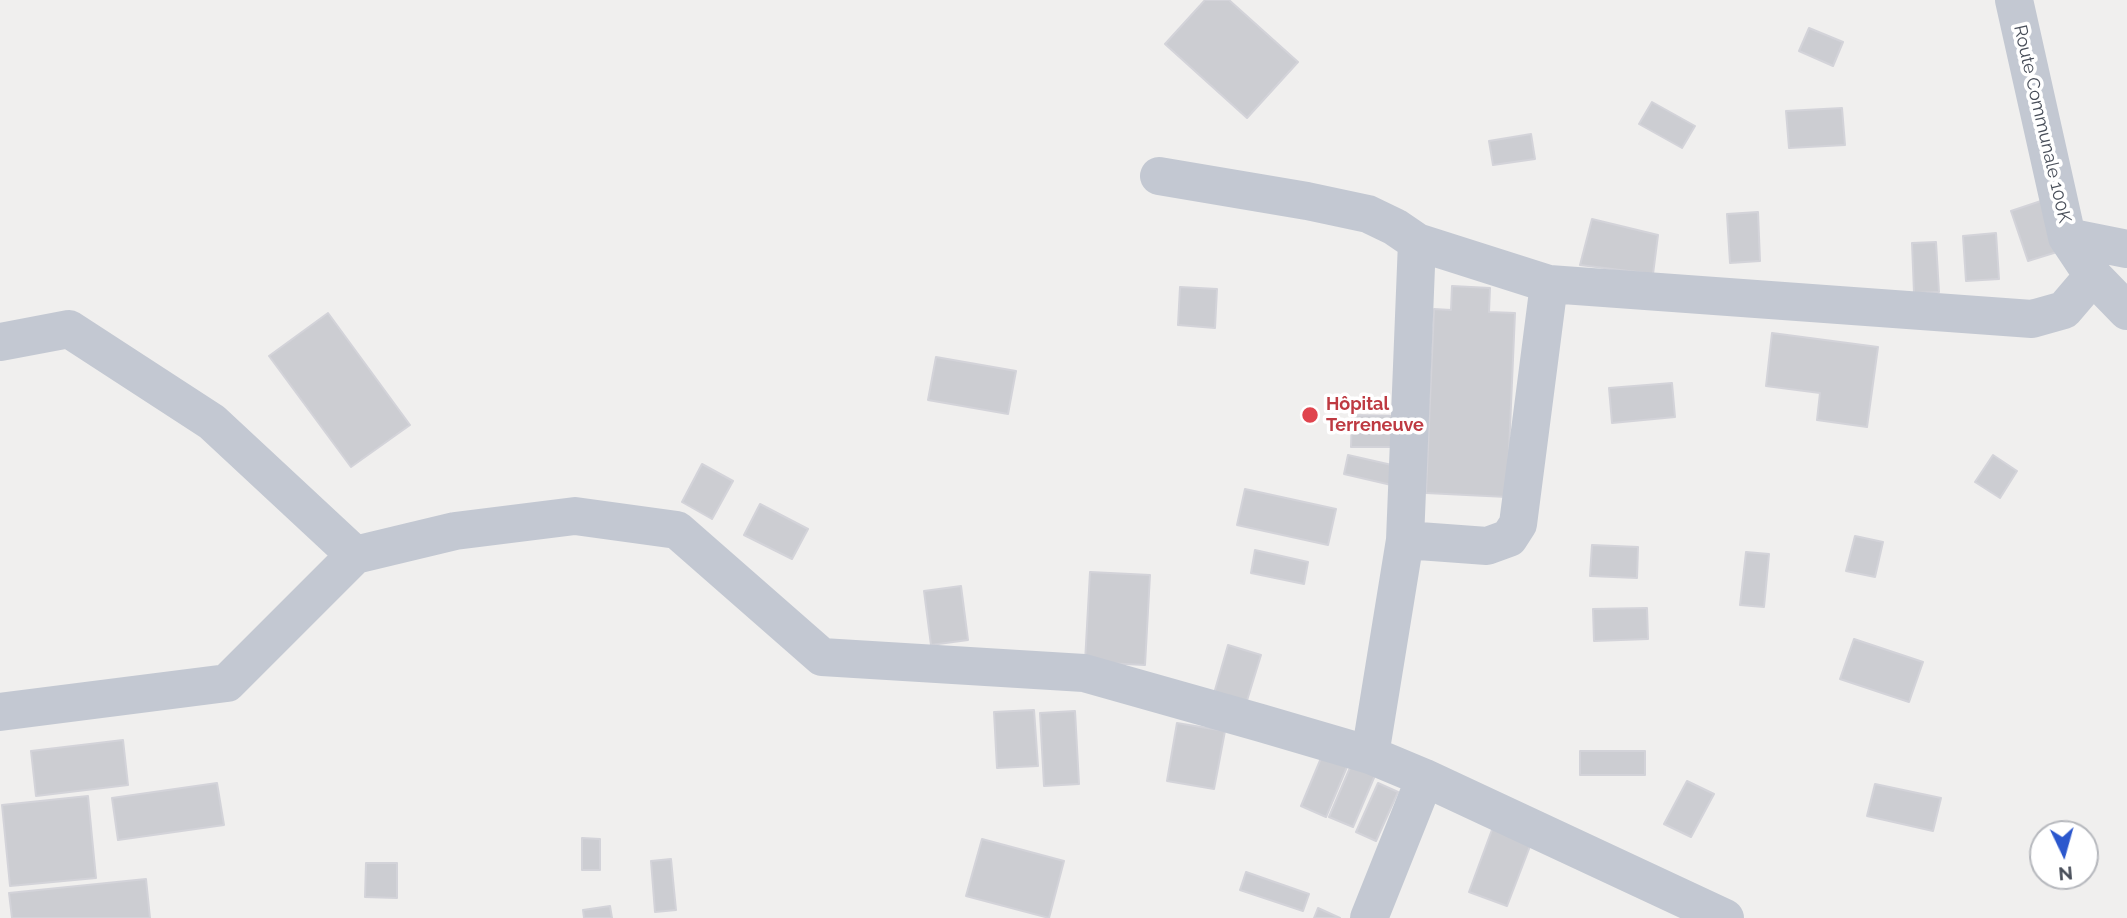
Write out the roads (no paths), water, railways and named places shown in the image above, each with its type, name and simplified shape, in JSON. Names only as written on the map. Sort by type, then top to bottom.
[{"type":"street","name":"Route Communale 100K","points":[[2014,0],[2067,237],[2092,276],[2127,311]]},
{"type":"street","points":[[1159,176],[1368,214],[1395,227],[1417,242],[1549,284],[2032,319],[2064,310],[2092,276]]},
{"type":"street","points":[[2067,237],[2127,249]]},
{"type":"street","points":[[1370,755],[1405,540],[1417,242]]},
{"type":"street","points":[[1405,540],[1487,547],[1510,538],[1518,524],[1549,284]]},
{"type":"street","points":[[0,342],[69,329],[212,422],[355,555]]},
{"type":"street","points":[[0,712],[227,683],[355,555],[455,531],[575,516],[677,530],[822,657],[1084,673],[1370,755],[1725,918]]},
{"type":"street","points":[[1369,918],[1425,778]]},
{"type":"place","name":"Hôpital Terreneuve","points":[[1310,415]]}]
